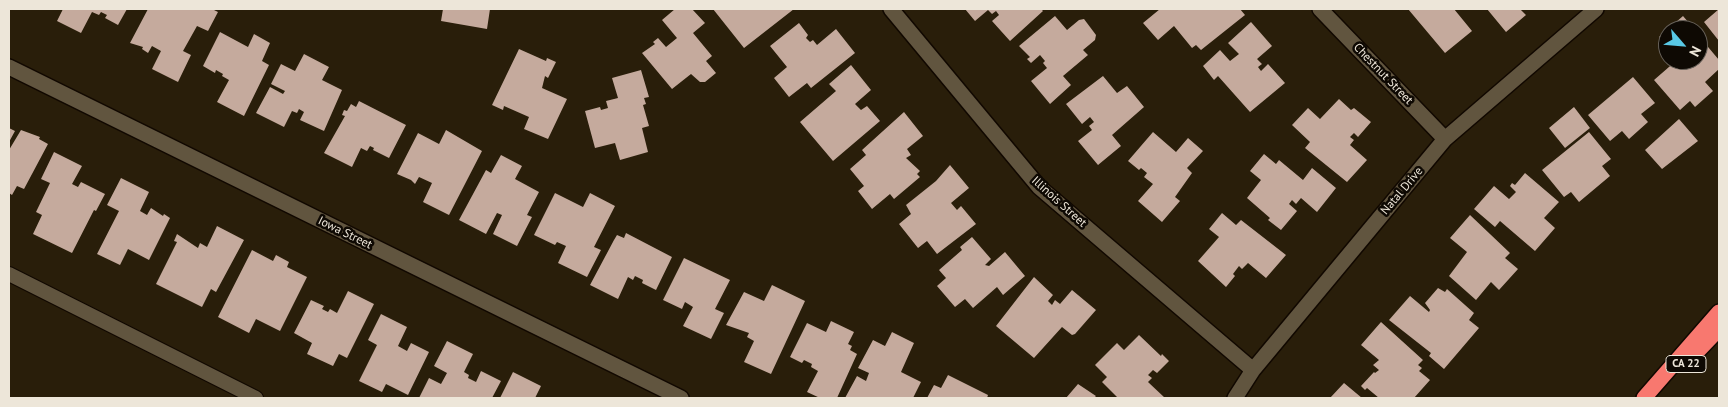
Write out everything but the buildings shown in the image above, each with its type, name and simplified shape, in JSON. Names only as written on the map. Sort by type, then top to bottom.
[{"type":"highway","points":[[1644,398],[1719,312]]},
{"type":"highway","name":"CA 22","points":[[1652,398],[1719,329]]},
{"type":"street","name":"Illinois Street","points":[[891,9],[1039,187],[1253,370]]},
{"type":"street","name":"Chestnut Street","points":[[1320,9],[1445,139]]},
{"type":"street","name":"Natal Drive","points":[[1235,398],[1253,370],[1445,139],[1596,9]]},
{"type":"street","name":"Iowa Street","points":[[9,67],[681,398]]},
{"type":"lane","points":[[9,274],[256,398]]}]
